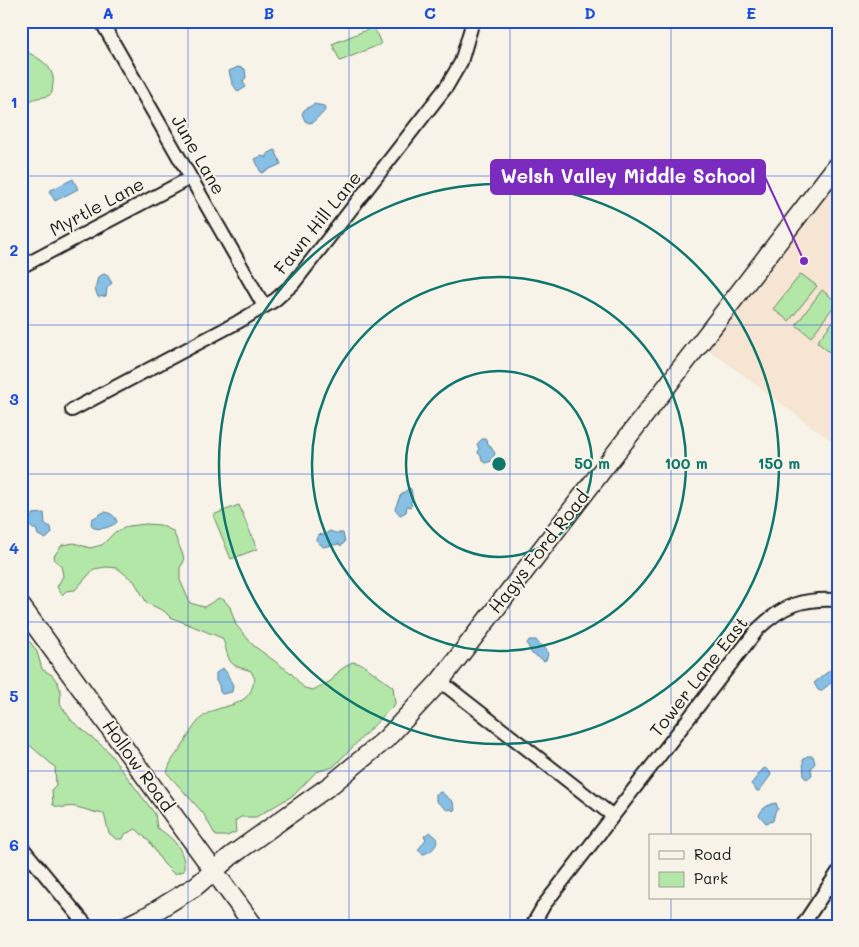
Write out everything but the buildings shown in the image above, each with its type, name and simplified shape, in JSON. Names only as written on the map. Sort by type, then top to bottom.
[{"type":"street","name":"June Lane","points":[[101,21],[264,306]]},
{"type":"street","name":"Fawn Hill Lane","points":[[72,410],[238,322],[284,293],[302,274],[447,86],[461,62],[473,21]]},
{"type":"street","name":"Hagys Ford Road","points":[[126,926],[196,886],[231,856],[306,804],[386,739],[440,681],[838,164]]},
{"type":"street","name":"Myrtle Lane","points":[[21,267],[190,178]]},
{"type":"street","name":"Tower Lane East","points":[[532,926],[544,905],[758,629],[780,610],[804,602],[838,600]]},
{"type":"street","name":"Hollow Road","points":[[21,606],[254,926]]},
{"type":"street","points":[[440,681],[614,816]]},
{"type":"street","points":[[21,846],[87,926]]},
{"type":"street","points":[[802,926],[838,872]]},
{"type":"shaded area","points":[[838,176],[838,446],[704,346]]},
{"type":"green space","points":[[374,27],[381,44],[340,61],[332,44]]},
{"type":"green space","points":[[21,48],[40,59],[48,67],[53,80],[52,93],[32,100],[21,107]]},
{"type":"green space","points":[[801,274],[817,286],[789,321],[773,309]]},
{"type":"green space","points":[[822,290],[837,302],[811,337],[796,325]]},
{"type":"green space","points":[[838,315],[838,348],[833,355],[817,342]]},
{"type":"green space","points":[[239,505],[257,549],[231,559],[213,515]]},
{"type":"green space","points":[[160,525],[173,531],[184,561],[180,568],[180,580],[190,603],[204,607],[219,598],[224,600],[230,607],[236,625],[254,646],[291,673],[304,688],[313,690],[331,681],[339,671],[352,662],[362,664],[393,687],[395,704],[333,767],[316,772],[294,795],[256,817],[241,817],[235,821],[236,832],[227,836],[216,836],[203,813],[167,773],[171,762],[200,720],[208,713],[241,701],[249,694],[255,679],[251,671],[231,663],[222,638],[170,617],[164,611],[147,603],[134,581],[117,568],[94,569],[75,590],[66,591],[62,595],[57,587],[63,576],[61,565],[55,561],[54,556],[62,545],[74,543],[90,548],[102,545],[115,532],[129,526]]},
{"type":"green space","points":[[21,636],[31,643],[37,652],[42,669],[52,675],[58,683],[61,692],[60,704],[72,721],[107,750],[155,814],[157,828],[177,845],[183,857],[184,871],[174,874],[163,863],[149,841],[136,829],[125,834],[123,839],[116,839],[109,833],[104,814],[76,807],[53,805],[52,789],[56,785],[55,767],[26,742],[21,734]]},
{"type":"water","points":[[238,67],[245,69],[246,78],[243,82],[246,87],[238,92],[232,83],[229,71]]},
{"type":"water","points":[[314,104],[324,106],[325,110],[314,122],[309,123],[305,121],[302,114],[304,110]]},
{"type":"water","points":[[275,150],[281,164],[261,173],[255,159],[262,156],[267,158],[267,154]]},
{"type":"water","points":[[73,179],[78,189],[55,201],[49,191]]},
{"type":"water","points":[[104,274],[107,275],[112,283],[107,288],[106,296],[98,297],[95,289],[98,277]]},
{"type":"water","points":[[482,439],[485,439],[495,453],[492,461],[485,463],[478,453],[477,444]]},
{"type":"water","points":[[409,488],[411,489],[413,501],[410,502],[412,505],[410,507],[407,506],[406,512],[400,515],[395,509],[400,496]]},
{"type":"water","points":[[104,512],[112,515],[117,522],[106,528],[94,528],[91,524],[92,519]]},
{"type":"water","points":[[44,513],[45,524],[51,527],[52,533],[46,539],[38,535],[36,529],[33,529],[28,524],[33,514]]},
{"type":"water","points":[[330,531],[343,533],[345,542],[341,546],[339,544],[323,547],[316,540],[318,534],[323,535]]},
{"type":"water","points":[[529,640],[536,640],[546,648],[548,654],[546,660],[543,661],[532,654],[527,644]]},
{"type":"water","points":[[223,668],[233,685],[232,692],[222,694],[216,681],[216,673]]},
{"type":"water","points":[[830,670],[836,672],[837,678],[821,691],[818,690],[814,683]]},
{"type":"water","points":[[807,756],[813,756],[815,763],[811,769],[812,775],[807,779],[804,777],[803,760]]},
{"type":"water","points":[[765,768],[771,775],[759,791],[757,791],[751,784]]},
{"type":"water","points":[[441,792],[453,802],[455,809],[453,811],[452,809],[447,810],[436,801],[436,794]]},
{"type":"water","points":[[776,803],[778,809],[775,812],[773,821],[766,823],[759,815],[766,807]]},
{"type":"water","points":[[430,832],[437,838],[436,844],[429,852],[421,853],[418,850],[426,839],[424,836]]},
{"type":"place","name":"Welsh Valley Middle School","points":[[804,261]]}]
